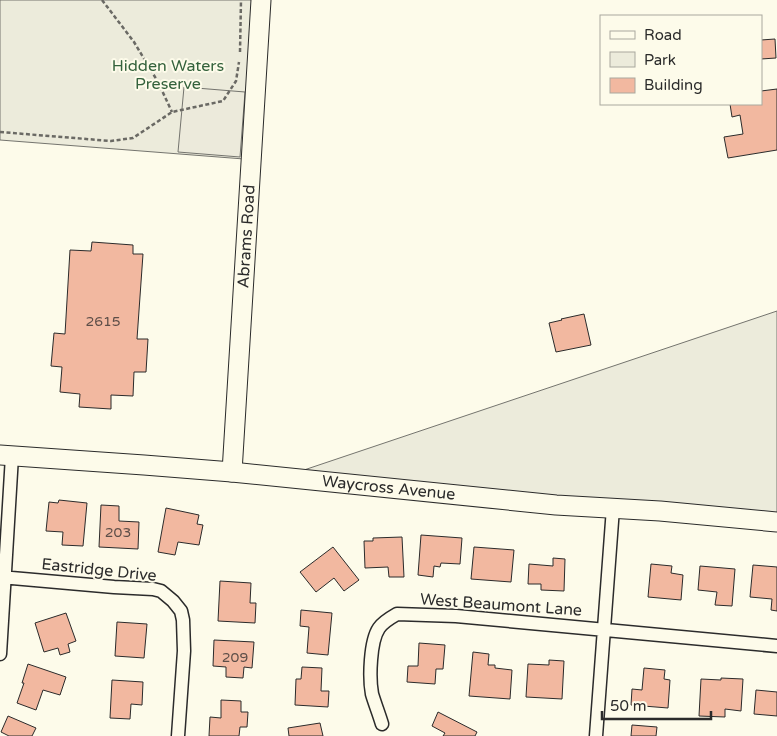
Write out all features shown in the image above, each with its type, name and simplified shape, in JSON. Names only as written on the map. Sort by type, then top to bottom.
[{"type":"street","name":"Abrams Road","points":[[232,472],[262,0]]},
{"type":"street","name":"Waycross Avenue","points":[[6,456],[232,472],[556,505],[660,511],[777,522]]},
{"type":"street","points":[[0,654],[6,456]]},
{"type":"street","points":[[596,736],[613,508]]},
{"type":"street","name":"Eastridge Drive","points":[[2,577],[162,591],[181,611],[183,620],[184,651],[178,736]]},
{"type":"street","name":"West Beaumont Lane","points":[[382,724],[372,694],[370,678],[372,650],[374,638],[379,628],[398,614],[456,616],[777,646]]},
{"type":"path","points":[[102,0],[134,42],[158,82],[172,112]]},
{"type":"path","points":[[0,132],[111,141],[133,138],[172,112],[223,101],[236,81],[240,60],[241,0]]},
{"type":"green space","name":"Hidden Waters Preserve","points":[[0,0],[254,0],[244,159],[0,140]]},
{"type":"green space","points":[[777,311],[777,513],[556,496],[301,471]]},
{"type":"shaded area","points":[[184,87],[245,92],[240,157],[178,152]]},
{"type":"building","points":[[775,39],[776,58],[762,59],[762,40]]},
{"type":"building","points":[[777,89],[777,150],[728,158],[724,137],[743,134],[740,115],[732,117],[730,105],[762,105],[762,91]]},
{"type":"building","points":[[92,242],[133,245],[133,254],[143,254],[137,339],[148,339],[146,372],[134,372],[133,396],[111,395],[111,409],[79,407],[80,394],[60,392],[62,367],[51,366],[54,333],[65,334],[70,250],[91,251]]},
{"type":"building","points":[[584,314],[591,345],[556,352],[549,323]]},
{"type":"building","points":[[59,500],[87,503],[83,546],[62,545],[63,532],[46,531],[49,502],[58,503]]},
{"type":"building","points":[[101,505],[119,506],[119,521],[139,522],[138,549],[99,547]]},
{"type":"building","points":[[166,508],[199,515],[197,524],[203,525],[199,545],[178,542],[175,555],[158,552]]},
{"type":"building","points":[[421,535],[462,538],[460,564],[441,563],[440,567],[434,566],[433,577],[418,575]]},
{"type":"building","points":[[402,537],[404,577],[389,577],[388,567],[365,568],[364,541],[373,541],[373,538]]},
{"type":"building","points":[[333,547],[359,580],[344,591],[334,578],[316,592],[300,572]]},
{"type":"building","points":[[474,547],[514,550],[511,582],[471,579]]},
{"type":"building","points":[[553,558],[565,559],[564,591],[541,590],[541,584],[528,584],[529,564],[553,566]]},
{"type":"building","points":[[651,564],[672,566],[671,573],[683,575],[681,600],[648,597]]},
{"type":"building","points":[[753,565],[777,567],[777,611],[771,610],[772,599],[750,597]]},
{"type":"building","points":[[700,566],[735,569],[732,606],[715,605],[717,592],[698,590]]},
{"type":"building","points":[[220,581],[251,583],[250,603],[256,603],[255,623],[218,621]]},
{"type":"building","points":[[301,610],[332,613],[328,655],[307,653],[309,627],[300,626]]},
{"type":"building","points":[[66,613],[76,641],[68,644],[70,652],[60,655],[58,648],[44,652],[35,623]]},
{"type":"building","points":[[117,622],[147,624],[144,658],[115,656]]},
{"type":"building","points":[[214,640],[254,642],[252,668],[244,667],[243,678],[226,677],[226,667],[213,666]]},
{"type":"building","points":[[419,643],[445,645],[443,669],[436,669],[435,684],[407,682],[408,666],[418,666]]},
{"type":"building","points":[[473,652],[489,654],[488,665],[495,665],[495,668],[512,670],[510,699],[469,696]]},
{"type":"building","points":[[549,660],[564,661],[562,699],[526,697],[528,664],[549,665]]},
{"type":"building","points":[[28,664],[66,677],[60,695],[43,690],[36,710],[17,703]]},
{"type":"building","points":[[302,667],[322,668],[321,691],[329,691],[328,707],[295,705],[296,679],[301,679]]},
{"type":"building","points":[[644,668],[665,670],[664,679],[670,680],[668,708],[631,705],[632,689],[642,690]]},
{"type":"building","points":[[721,678],[743,679],[741,711],[725,709],[725,717],[699,716],[701,679],[721,680]]},
{"type":"building","points":[[112,680],[143,682],[142,705],[131,704],[130,719],[110,718]]},
{"type":"building","points":[[756,690],[777,692],[777,716],[754,714]]},
{"type":"building","points":[[221,700],[241,701],[241,712],[248,712],[247,727],[240,727],[239,736],[209,736],[210,717],[221,718]]},
{"type":"building","points":[[438,712],[477,732],[475,736],[443,736],[445,733],[432,726]]},
{"type":"building","points":[[8,716],[36,728],[32,736],[9,736],[1,732]]},
{"type":"building","points":[[320,723],[323,736],[289,736],[288,728]]},
{"type":"building","points":[[632,725],[657,727],[656,736],[631,736]]}]
